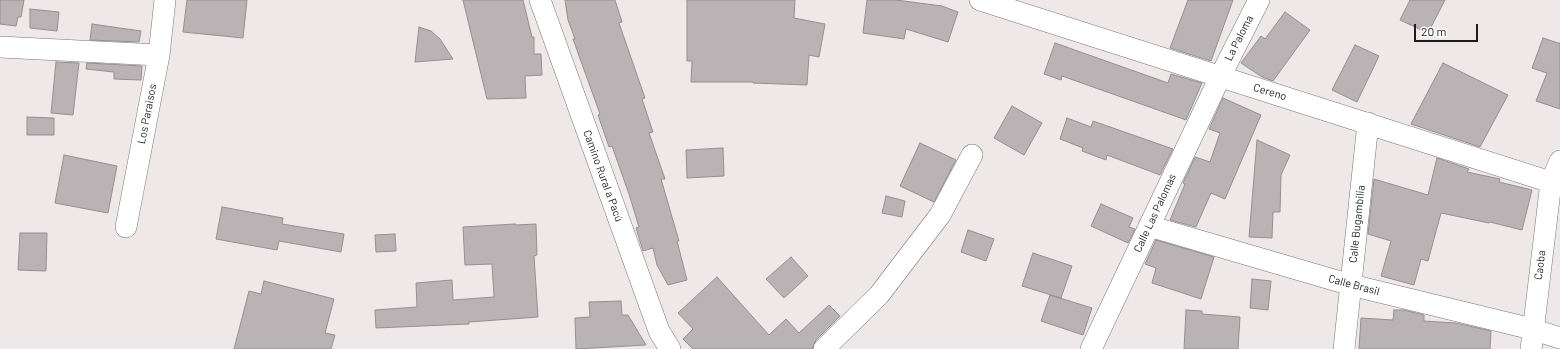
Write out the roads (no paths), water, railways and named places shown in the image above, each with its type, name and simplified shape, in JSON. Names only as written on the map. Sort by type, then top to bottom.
[{"type":"street","name":"Los Paraisos","points":[[126,227],[159,55],[165,0]]},
{"type":"street","name":"Camino Rural a Pacú","points":[[540,0],[659,331],[670,349]]},
{"type":"street","name":"Cereno","points":[[980,0],[1556,183]]},
{"type":"street","name":"La Paloma","points":[[1220,77],[1259,0]]},
{"type":"street","points":[[0,47],[159,55]]},
{"type":"street","name":"Calle Las Palomas","points":[[1091,349],[1220,77]]},
{"type":"street","name":"Calle Bugambilia","points":[[1344,349],[1368,123]]},
{"type":"street","points":[[824,349],[879,295],[940,215],[972,156]]},
{"type":"street","name":"Caoba","points":[[1531,349],[1532,328],[1560,161]]},
{"type":"street","name":"Calle Brasil","points":[[1149,226],[1351,285],[1532,328],[1560,338]]}]
